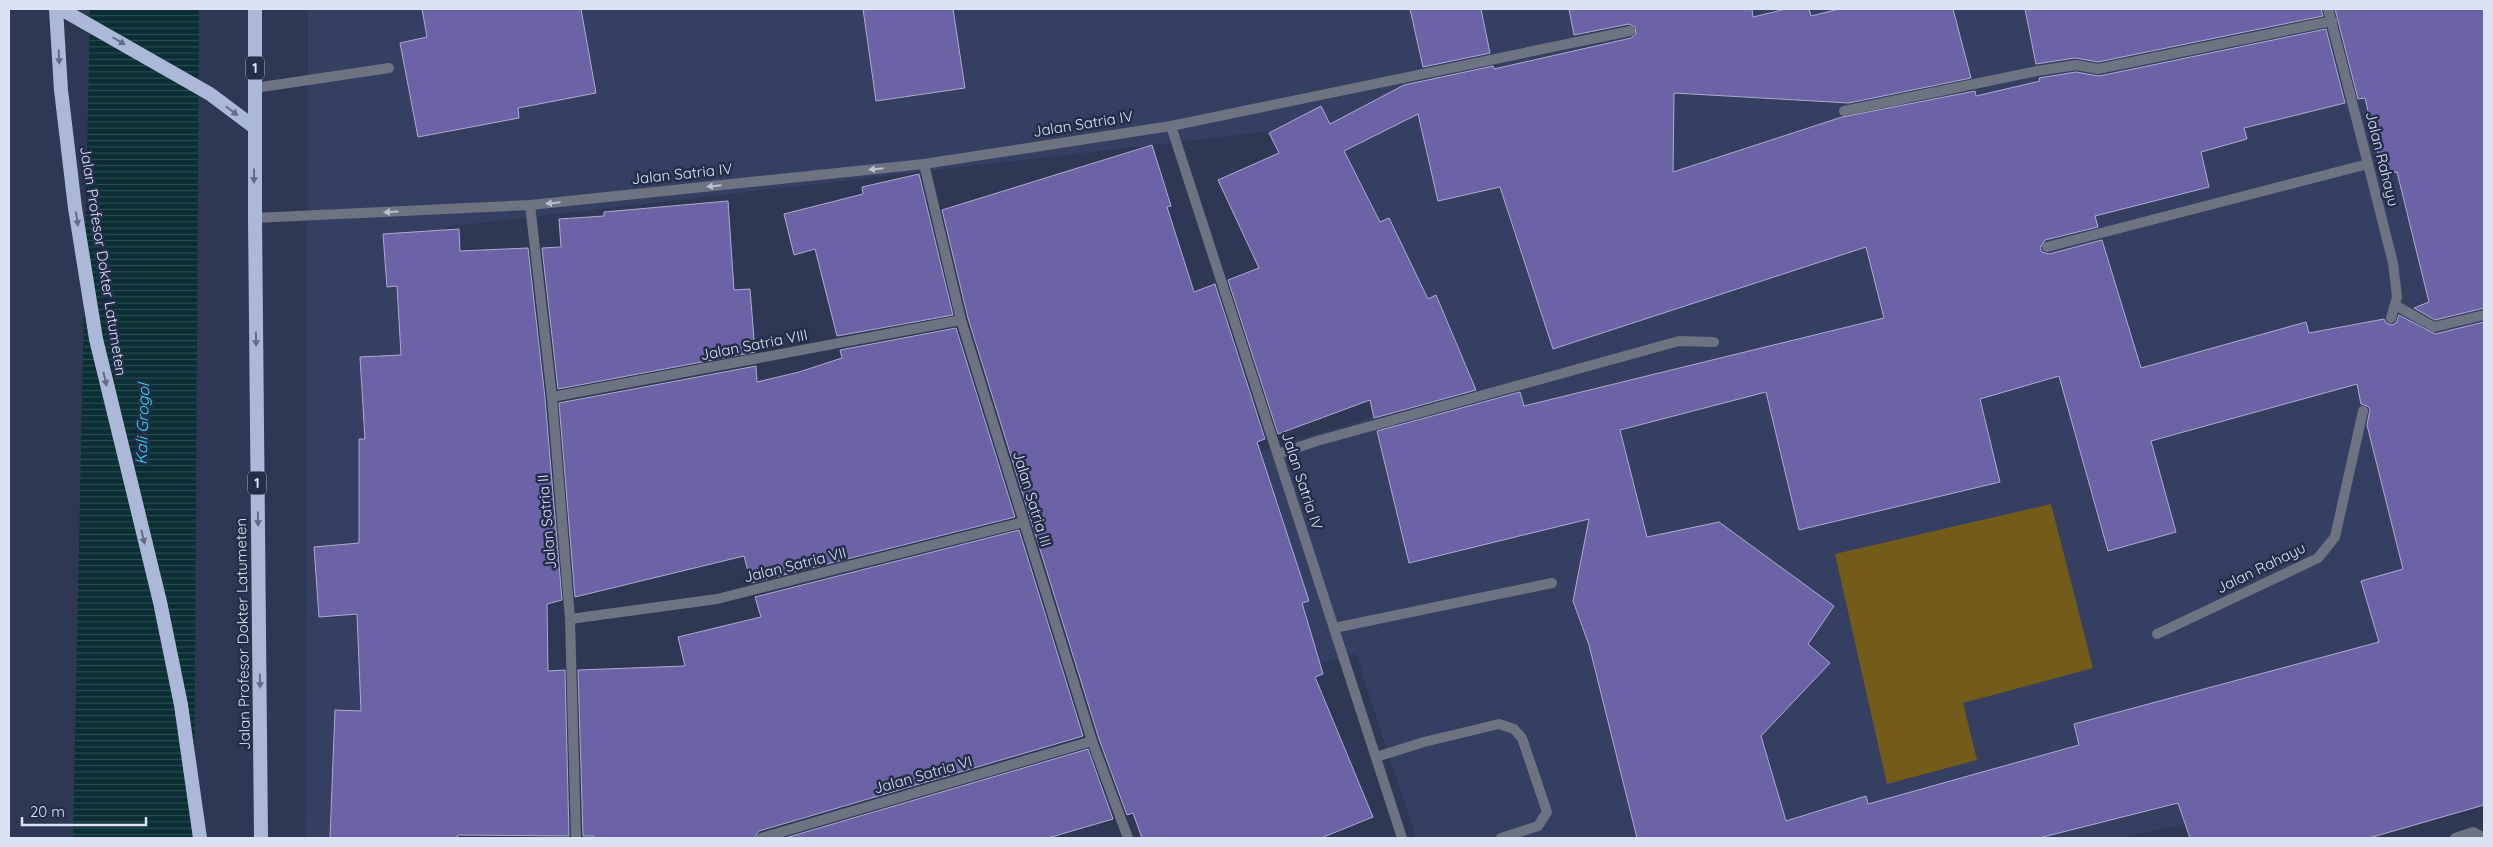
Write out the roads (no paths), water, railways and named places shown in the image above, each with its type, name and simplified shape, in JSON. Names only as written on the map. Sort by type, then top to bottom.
[{"type":"highway","name":"Jalan Profesor Dokter Latumeten","points":[[56,9],[60,90],[96,339],[160,602],[179,695],[200,838]]},
{"type":"highway","points":[[61,9],[210,94],[254,127]]},
{"type":"highway","name":"Jalan Profesor Dokter Latumeten","points":[[255,9],[254,127],[261,838]]},
{"type":"street","name":"Jalan Rahayu","points":[[2328,9],[2393,263],[2397,298],[2391,318]]},
{"type":"street","points":[[1844,111],[2037,71],[2076,65],[2098,69],[2332,21]]},
{"type":"street","points":[[1171,126],[1630,31]]},
{"type":"street","points":[[254,88],[389,68]]},
{"type":"street","name":"Jalan Satria IV","points":[[255,218],[530,205],[924,164],[1171,126],[1402,838]]},
{"type":"street","name":"Jalan Satria III","points":[[924,164],[960,320],[1092,741],[1128,838]]},
{"type":"street","points":[[2047,247],[2368,164]]},
{"type":"street","name":"Jalan Satria II","points":[[530,205],[552,397],[570,619],[576,838]]},
{"type":"street","points":[[2395,305],[2434,327],[2484,315]]},
{"type":"street","name":"Jalan Satria VIII","points":[[552,397],[960,320]]},
{"type":"street","points":[[1278,454],[1316,441],[1679,341],[1714,342]]},
{"type":"street","name":"Jalan Rahayu","points":[[2157,634],[2318,558],[2335,537],[2362,411]]},
{"type":"street","name":"Jalan Satria VII","points":[[570,619],[717,599],[1024,522]]},
{"type":"street","points":[[1334,628],[1552,583]]},
{"type":"street","points":[[1376,757],[1424,742],[1499,724],[1514,729],[1522,738],[1547,812],[1538,826],[1501,838]]},
{"type":"street","name":"Jalan Satria VI","points":[[761,838],[1092,741]]},
{"type":"street","points":[[2455,838],[2473,832],[2484,838]]},
{"type":"water","name":"Kali Grogol","points":[[90,9],[199,9],[194,838],[73,838]]}]
